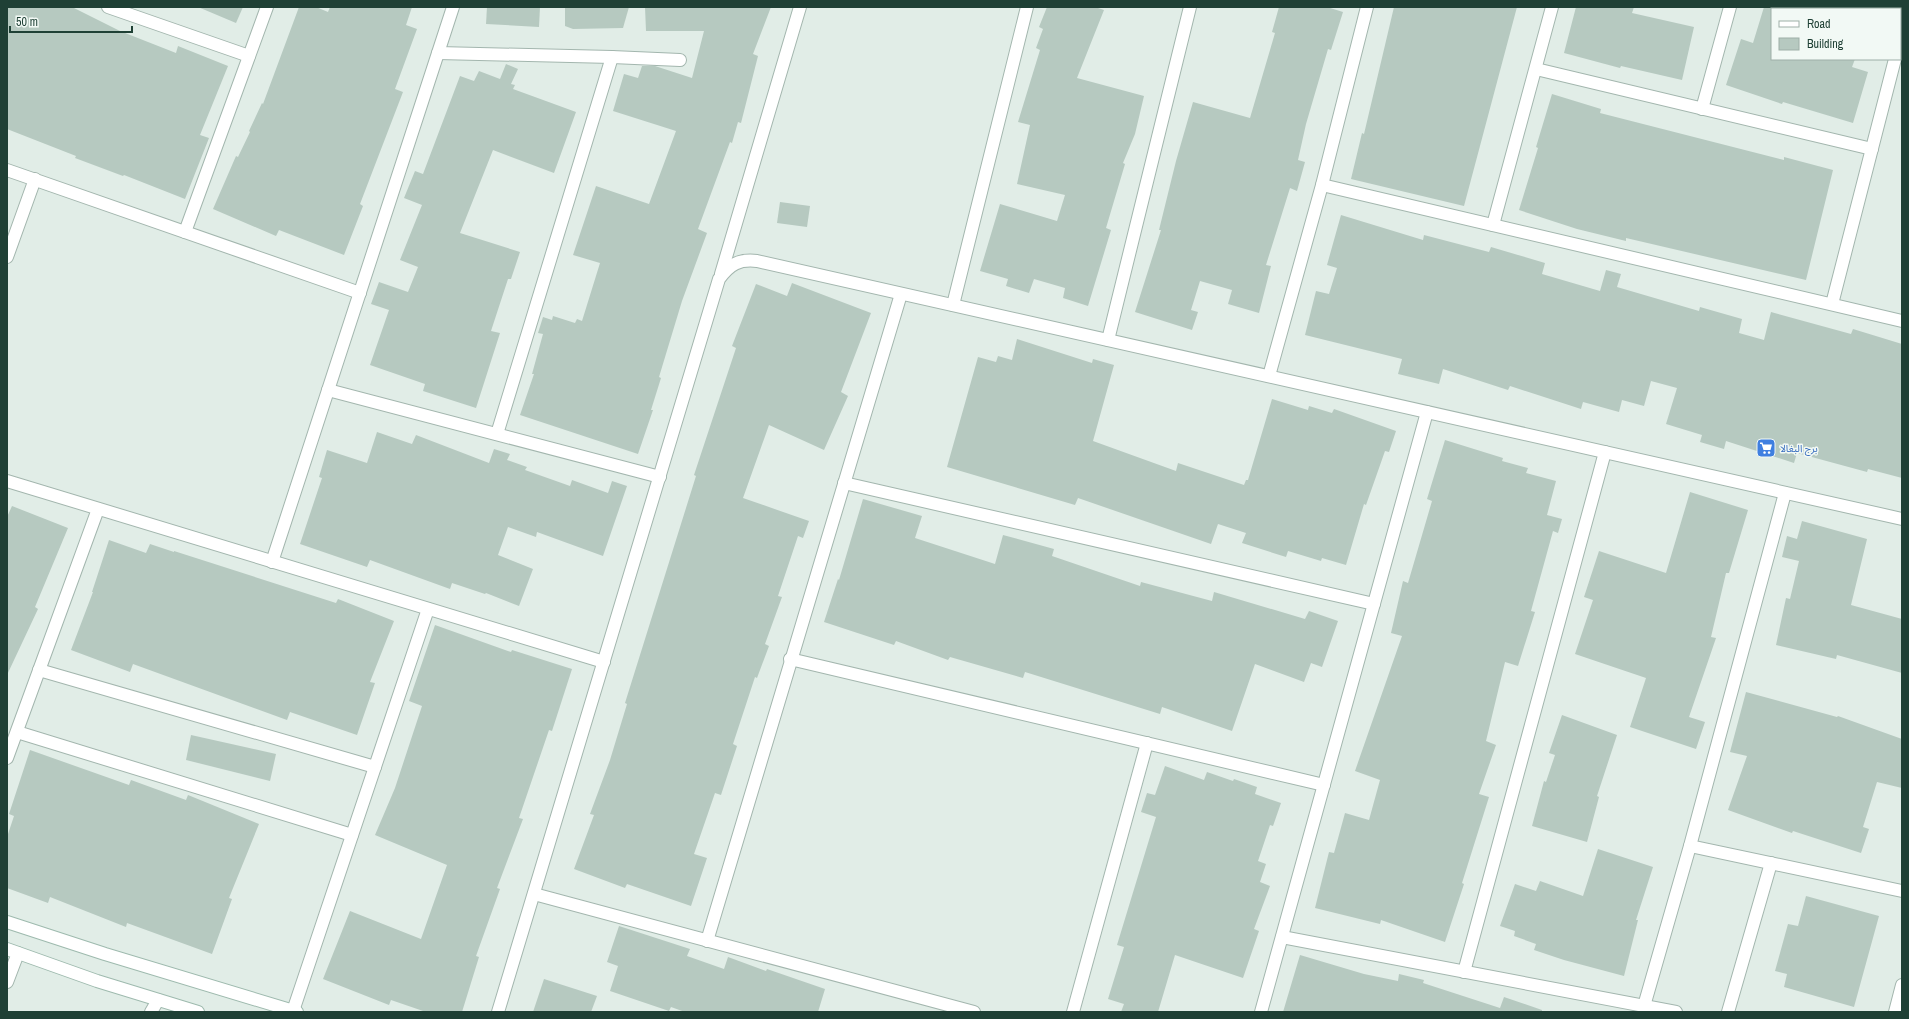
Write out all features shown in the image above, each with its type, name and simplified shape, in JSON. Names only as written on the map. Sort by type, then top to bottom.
[{"type":"street","points":[[108,7],[249,56]]},
{"type":"street","points":[[186,232],[267,7]]},
{"type":"street","points":[[272,562],[454,7]]},
{"type":"street","points":[[498,1012],[720,279],[800,7]]},
{"type":"street","points":[[953,305],[1027,7]]},
{"type":"street","points":[[1108,340],[1190,7]]},
{"type":"street","points":[[1269,376],[1322,185],[1367,7]]},
{"type":"street","points":[[1493,225],[1552,7]]},
{"type":"street","points":[[1702,109],[1730,7]]},
{"type":"street","points":[[438,53],[680,60]]},
{"type":"street","points":[[497,434],[612,57]]},
{"type":"street","points":[[1832,304],[1895,60]]},
{"type":"street","points":[[1536,69],[1872,149]]},
{"type":"street","points":[[7,170],[360,293]]},
{"type":"street","points":[[7,257],[35,179]]},
{"type":"street","points":[[1322,185],[1902,321]]},
{"type":"street","points":[[720,279],[726,269],[735,262],[745,260],[757,261],[1902,519]]},
{"type":"street","points":[[706,941],[901,294]]},
{"type":"street","points":[[328,390],[660,477]]},
{"type":"street","points":[[1261,1012],[1427,412]]},
{"type":"street","points":[[1464,972],[1605,452]]},
{"type":"street","points":[[7,481],[604,662]]},
{"type":"street","points":[[844,483],[1374,604]]},
{"type":"street","points":[[1644,1006],[1690,846],[1786,493]]},
{"type":"street","points":[[7,758],[98,508]]},
{"type":"street","points":[[7,922],[105,954],[295,1011],[428,609]]},
{"type":"street","points":[[790,659],[1324,785]]},
{"type":"street","points":[[39,670],[375,767]]},
{"type":"street","points":[[17,732],[352,835]]},
{"type":"street","points":[[1073,1012],[1147,743]]},
{"type":"street","points":[[1690,846],[1902,891]]},
{"type":"street","points":[[1728,1012],[1771,863]]},
{"type":"street","points":[[534,894],[974,1012]]},
{"type":"street","points":[[1282,937],[1676,1012]]},
{"type":"street","points":[[7,982],[12,951],[97,981],[198,1012]]},
{"type":"street","points":[[1895,1012],[1902,985]]},
{"type":"street","points":[[151,1012],[158,1000]]},
{"type":"building","points":[[7,7],[72,7],[120,31],[176,53],[178,46],[228,66],[200,135],[209,138],[185,199],[75,158],[76,156],[7,129]]},
{"type":"building","points":[[198,7],[243,7],[236,23]]},
{"type":"building","points":[[299,7],[316,7],[328,12],[330,7],[412,7],[406,25],[417,29],[395,89],[403,92],[360,204],[363,206],[344,255],[279,230],[276,236],[213,209],[236,156],[238,157],[262,103],[263,104]]},
{"type":"building","points":[[487,7],[540,7],[539,27],[486,24]]},
{"type":"building","points":[[565,7],[629,7],[623,28],[573,29],[565,26]]},
{"type":"building","points":[[645,7],[771,7],[753,54],[758,56],[741,123],[738,122],[732,143],[730,142],[698,229],[707,233],[682,301],[659,377],[661,378],[651,410],[653,410],[638,454],[520,415],[534,374],[532,374],[543,334],[538,333],[543,317],[552,320],[553,316],[575,323],[577,319],[582,321],[600,263],[573,255],[596,186],[649,204],[676,131],[613,111],[624,74],[638,78],[642,66],[655,66],[692,78],[704,31],[646,31]]},
{"type":"building","points":[[1047,7],[1095,7],[1104,10],[1077,78],[1144,96],[1135,134],[1123,163],[1125,164],[1106,228],[1111,230],[1088,306],[1063,298],[1065,288],[1034,279],[1029,293],[1006,286],[1008,279],[980,271],[1000,204],[1057,221],[1065,195],[1017,184],[1030,125],[1018,122],[1040,50],[1036,48],[1043,29],[1039,27]]},
{"type":"building","points":[[1279,7],[1327,7],[1343,12],[1331,50],[1328,49],[1306,124],[1298,160],[1305,162],[1297,191],[1290,188],[1266,265],[1271,266],[1259,313],[1228,304],[1232,290],[1200,281],[1191,310],[1198,312],[1192,330],[1135,312],[1161,230],[1159,230],[1176,161],[1193,102],[1250,118],[1275,33],[1272,32]]},
{"type":"building","points":[[1394,7],[1517,7],[1464,206],[1351,179],[1362,133],[1364,134]]},
{"type":"building","points":[[1576,7],[1634,7],[1632,13],[1694,27],[1682,80],[1621,66],[1620,68],[1564,53]]},
{"type":"building","points":[[1764,7],[1772,7],[1771,60],[1855,60],[1852,67],[1868,72],[1853,123],[1783,102],[1782,104],[1726,85],[1741,39],[1753,43]]},
{"type":"building","points":[[506,64],[518,69],[511,84],[515,85],[513,89],[576,112],[554,173],[493,150],[460,233],[520,252],[511,279],[508,279],[491,331],[500,333],[476,408],[423,391],[425,384],[370,365],[389,310],[371,304],[379,282],[408,292],[418,267],[400,260],[422,205],[404,198],[415,171],[423,174],[460,76],[474,81],[479,71],[500,79]]},
{"type":"building","points":[[1552,94],[1601,109],[1600,113],[1784,160],[1784,157],[1833,170],[1806,280],[1626,238],[1626,241],[1577,229],[1519,210],[1538,148],[1536,147]]},
{"type":"building","points":[[780,202],[810,206],[807,227],[777,223]]},
{"type":"building","points":[[1341,215],[1423,240],[1424,235],[1489,252],[1491,247],[1545,263],[1542,274],[1600,291],[1606,270],[1621,274],[1617,287],[1699,311],[1700,307],[1742,319],[1739,333],[1764,340],[1771,312],[1851,334],[1853,329],[1902,344],[1902,478],[1868,469],[1867,472],[1797,453],[1794,463],[1726,441],[1724,449],[1700,442],[1702,435],[1666,424],[1677,388],[1651,381],[1644,406],[1622,400],[1619,412],[1583,402],[1581,409],[1510,386],[1508,390],[1443,369],[1439,384],[1398,374],[1402,359],[1305,335],[1316,291],[1329,294],[1337,268],[1327,265]]},
{"type":"building","points":[[792,283],[871,313],[841,392],[848,396],[824,450],[769,425],[743,498],[809,521],[803,538],[798,536],[778,596],[782,597],[765,644],[769,646],[757,678],[755,677],[733,744],[737,746],[721,795],[715,793],[694,854],[707,858],[691,906],[627,884],[625,888],[574,869],[594,815],[590,814],[610,760],[627,704],[625,703],[696,476],[694,475],[736,348],[732,346],[756,284],[787,296]]},
{"type":"building","points":[[1017,339],[1092,363],[1093,359],[1114,365],[1093,441],[1176,471],[1178,463],[1244,485],[1246,480],[1248,480],[1272,399],[1308,410],[1309,406],[1332,413],[1334,409],[1396,431],[1389,452],[1385,451],[1366,505],[1364,504],[1346,565],[1322,558],[1321,561],[1288,551],[1286,557],[1242,543],[1246,533],[1218,524],[1211,544],[1078,498],[1075,505],[947,467],[978,357],[996,362],[998,356],[1012,360]]},
{"type":"building","points":[[377,432],[412,444],[416,435],[489,463],[494,449],[510,454],[507,460],[527,467],[525,470],[570,486],[572,480],[608,493],[612,481],[627,486],[603,556],[537,532],[536,537],[508,527],[498,555],[533,569],[519,606],[486,593],[485,594],[452,583],[450,589],[370,560],[367,567],[300,544],[322,478],[319,477],[327,450],[367,463]]},
{"type":"building","points":[[1445,440],[1503,458],[1502,461],[1528,468],[1526,473],[1556,481],[1547,515],[1562,519],[1558,533],[1553,531],[1531,611],[1535,612],[1518,666],[1505,662],[1486,741],[1496,745],[1479,794],[1489,797],[1462,883],[1464,884],[1445,942],[1381,920],[1380,924],[1315,908],[1329,852],[1334,853],[1345,813],[1369,820],[1380,780],[1355,771],[1402,636],[1391,633],[1403,581],[1408,583],[1432,501],[1427,499]]},
{"type":"building","points":[[1690,492],[1748,510],[1729,573],[1726,573],[1711,637],[1716,638],[1689,717],[1705,722],[1696,749],[1630,727],[1646,678],[1575,654],[1593,600],[1584,597],[1599,551],[1666,573]]},
{"type":"building","points":[[863,499],[922,516],[915,538],[995,564],[1003,535],[1054,549],[1052,556],[1140,586],[1141,582],[1212,601],[1214,592],[1305,619],[1309,611],[1338,621],[1322,667],[1311,663],[1304,682],[1255,664],[1232,731],[1162,707],[1160,714],[1025,672],[1023,678],[950,657],[948,660],[896,641],[894,645],[824,622],[838,579],[839,580]]},
{"type":"building","points":[[12,506],[68,528],[35,607],[38,609],[7,675],[7,517]]},
{"type":"building","points":[[1802,521],[1867,539],[1851,605],[1902,619],[1902,673],[1837,655],[1836,659],[1776,645],[1786,598],[1790,599],[1799,561],[1782,557],[1787,536],[1797,539]]},
{"type":"building","points":[[109,540],[146,553],[150,544],[336,603],[338,599],[394,621],[370,682],[375,683],[357,735],[290,712],[287,720],[133,664],[130,672],[71,650],[93,592]]},
{"type":"building","points":[[435,625],[511,652],[512,650],[572,669],[552,731],[549,730],[519,818],[523,819],[497,888],[500,889],[476,956],[479,957],[462,1012],[426,1012],[391,1000],[389,1005],[323,979],[350,911],[421,939],[447,865],[375,835],[395,788],[422,706],[409,701]]},
{"type":"building","points":[[1746,692],[1837,717],[1838,716],[1902,739],[1902,788],[1877,782],[1863,827],[1869,829],[1861,853],[1793,831],[1792,833],[1728,810],[1747,756],[1730,752]]},
{"type":"building","points":[[1562,715],[1617,735],[1597,796],[1599,797],[1587,842],[1532,826],[1544,781],[1546,782],[1555,755],[1549,753]]},
{"type":"building","points":[[191,735],[276,754],[270,781],[186,760]]},
{"type":"building","points":[[30,750],[129,785],[131,780],[186,800],[188,795],[259,824],[229,898],[232,899],[212,954],[127,923],[126,927],[50,897],[48,903],[7,888],[7,837],[14,816],[9,814]]},
{"type":"building","points":[[1165,766],[1204,780],[1207,772],[1233,781],[1234,779],[1257,787],[1255,794],[1281,803],[1273,826],[1270,825],[1258,861],[1266,864],[1260,882],[1270,886],[1254,929],[1259,931],[1243,978],[1175,955],[1158,1012],[1121,1012],[1124,1004],[1108,999],[1124,947],[1117,945],[1156,817],[1141,812],[1147,793],[1155,795]]},
{"type":"building","points":[[1598,849],[1653,867],[1636,920],[1638,920],[1624,976],[1564,960],[1534,950],[1536,944],[1514,936],[1515,931],[1500,926],[1515,884],[1536,891],[1540,881],[1583,896]]},
{"type":"building","points":[[1806,896],[1879,916],[1854,1007],[1784,987],[1787,974],[1775,971],[1788,924],[1798,926]]},
{"type":"building","points":[[619,926],[690,949],[687,956],[724,969],[728,957],[766,971],[767,969],[825,989],[818,1012],[685,1012],[671,1007],[669,1011],[610,991],[618,966],[607,962]]},
{"type":"building","points":[[1300,955],[1364,974],[1398,981],[1399,974],[1424,980],[1423,983],[1500,1008],[1504,997],[1542,1010],[1542,1012],[1283,1012]]},
{"type":"building","points":[[544,979],[597,996],[591,1012],[533,1012]]},
{"type":"place","name":"برج البغالا","points":[[1766,448]]}]
